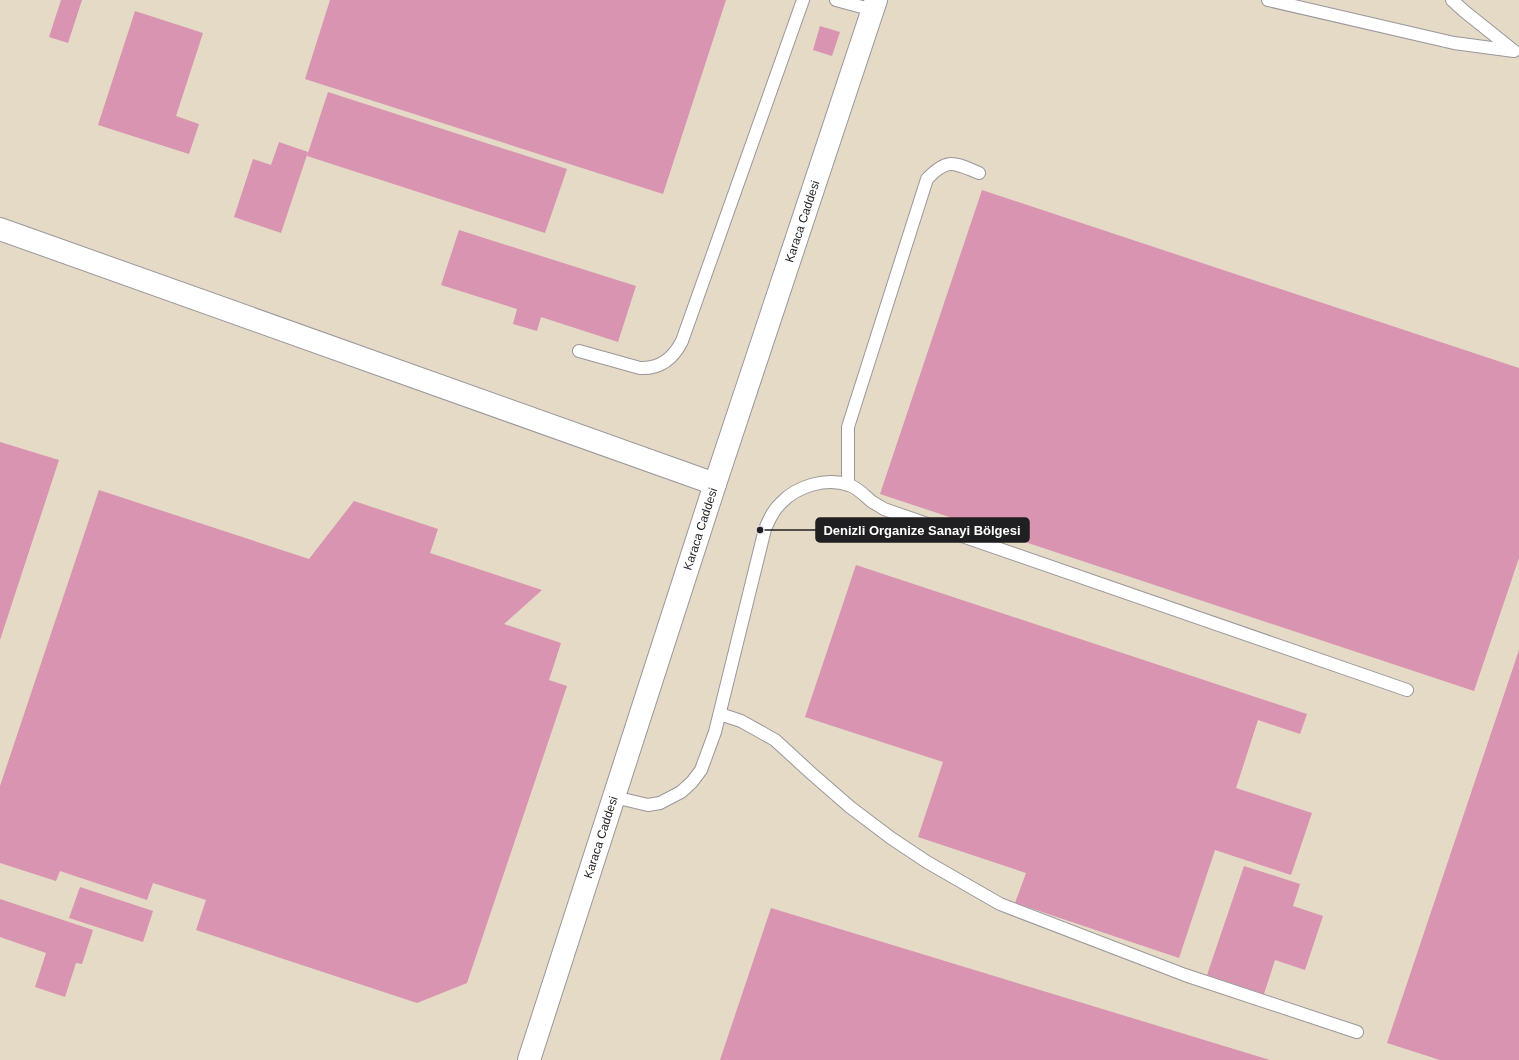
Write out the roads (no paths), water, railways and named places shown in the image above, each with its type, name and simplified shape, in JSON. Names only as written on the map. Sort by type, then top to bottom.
[{"type":"street","name":"Karaca Caddesi","points":[[529,1060],[715,484],[875,5]]},
{"type":"street","points":[[0,229],[715,484]]},
{"type":"lane","points":[[579,351],[640,368],[659,366],[676,352],[682,341],[803,0]]},
{"type":"lane","points":[[836,0],[875,5]]},
{"type":"lane","points":[[1268,0],[1454,43],[1516,51]]},
{"type":"lane","points":[[1452,0],[1516,51]]},
{"type":"lane","points":[[848,485],[848,427],[926,179],[940,167],[954,163],[979,173]]},
{"type":"lane","points":[[614,796],[648,805],[660,803],[681,792],[692,782],[701,770],[710,750],[720,714],[765,529],[771,515],[780,503],[792,493],[805,486],[819,483],[834,482],[848,485],[857,489],[871,501],[884,509],[1407,690]]},
{"type":"lane","points":[[720,714],[741,721],[775,740],[850,806],[891,838],[927,862],[1000,904],[1185,975],[1357,1032]]},
{"type":"place","name":"Denizli Organize Sanayi Bölgesi","points":[[760,530]]}]
